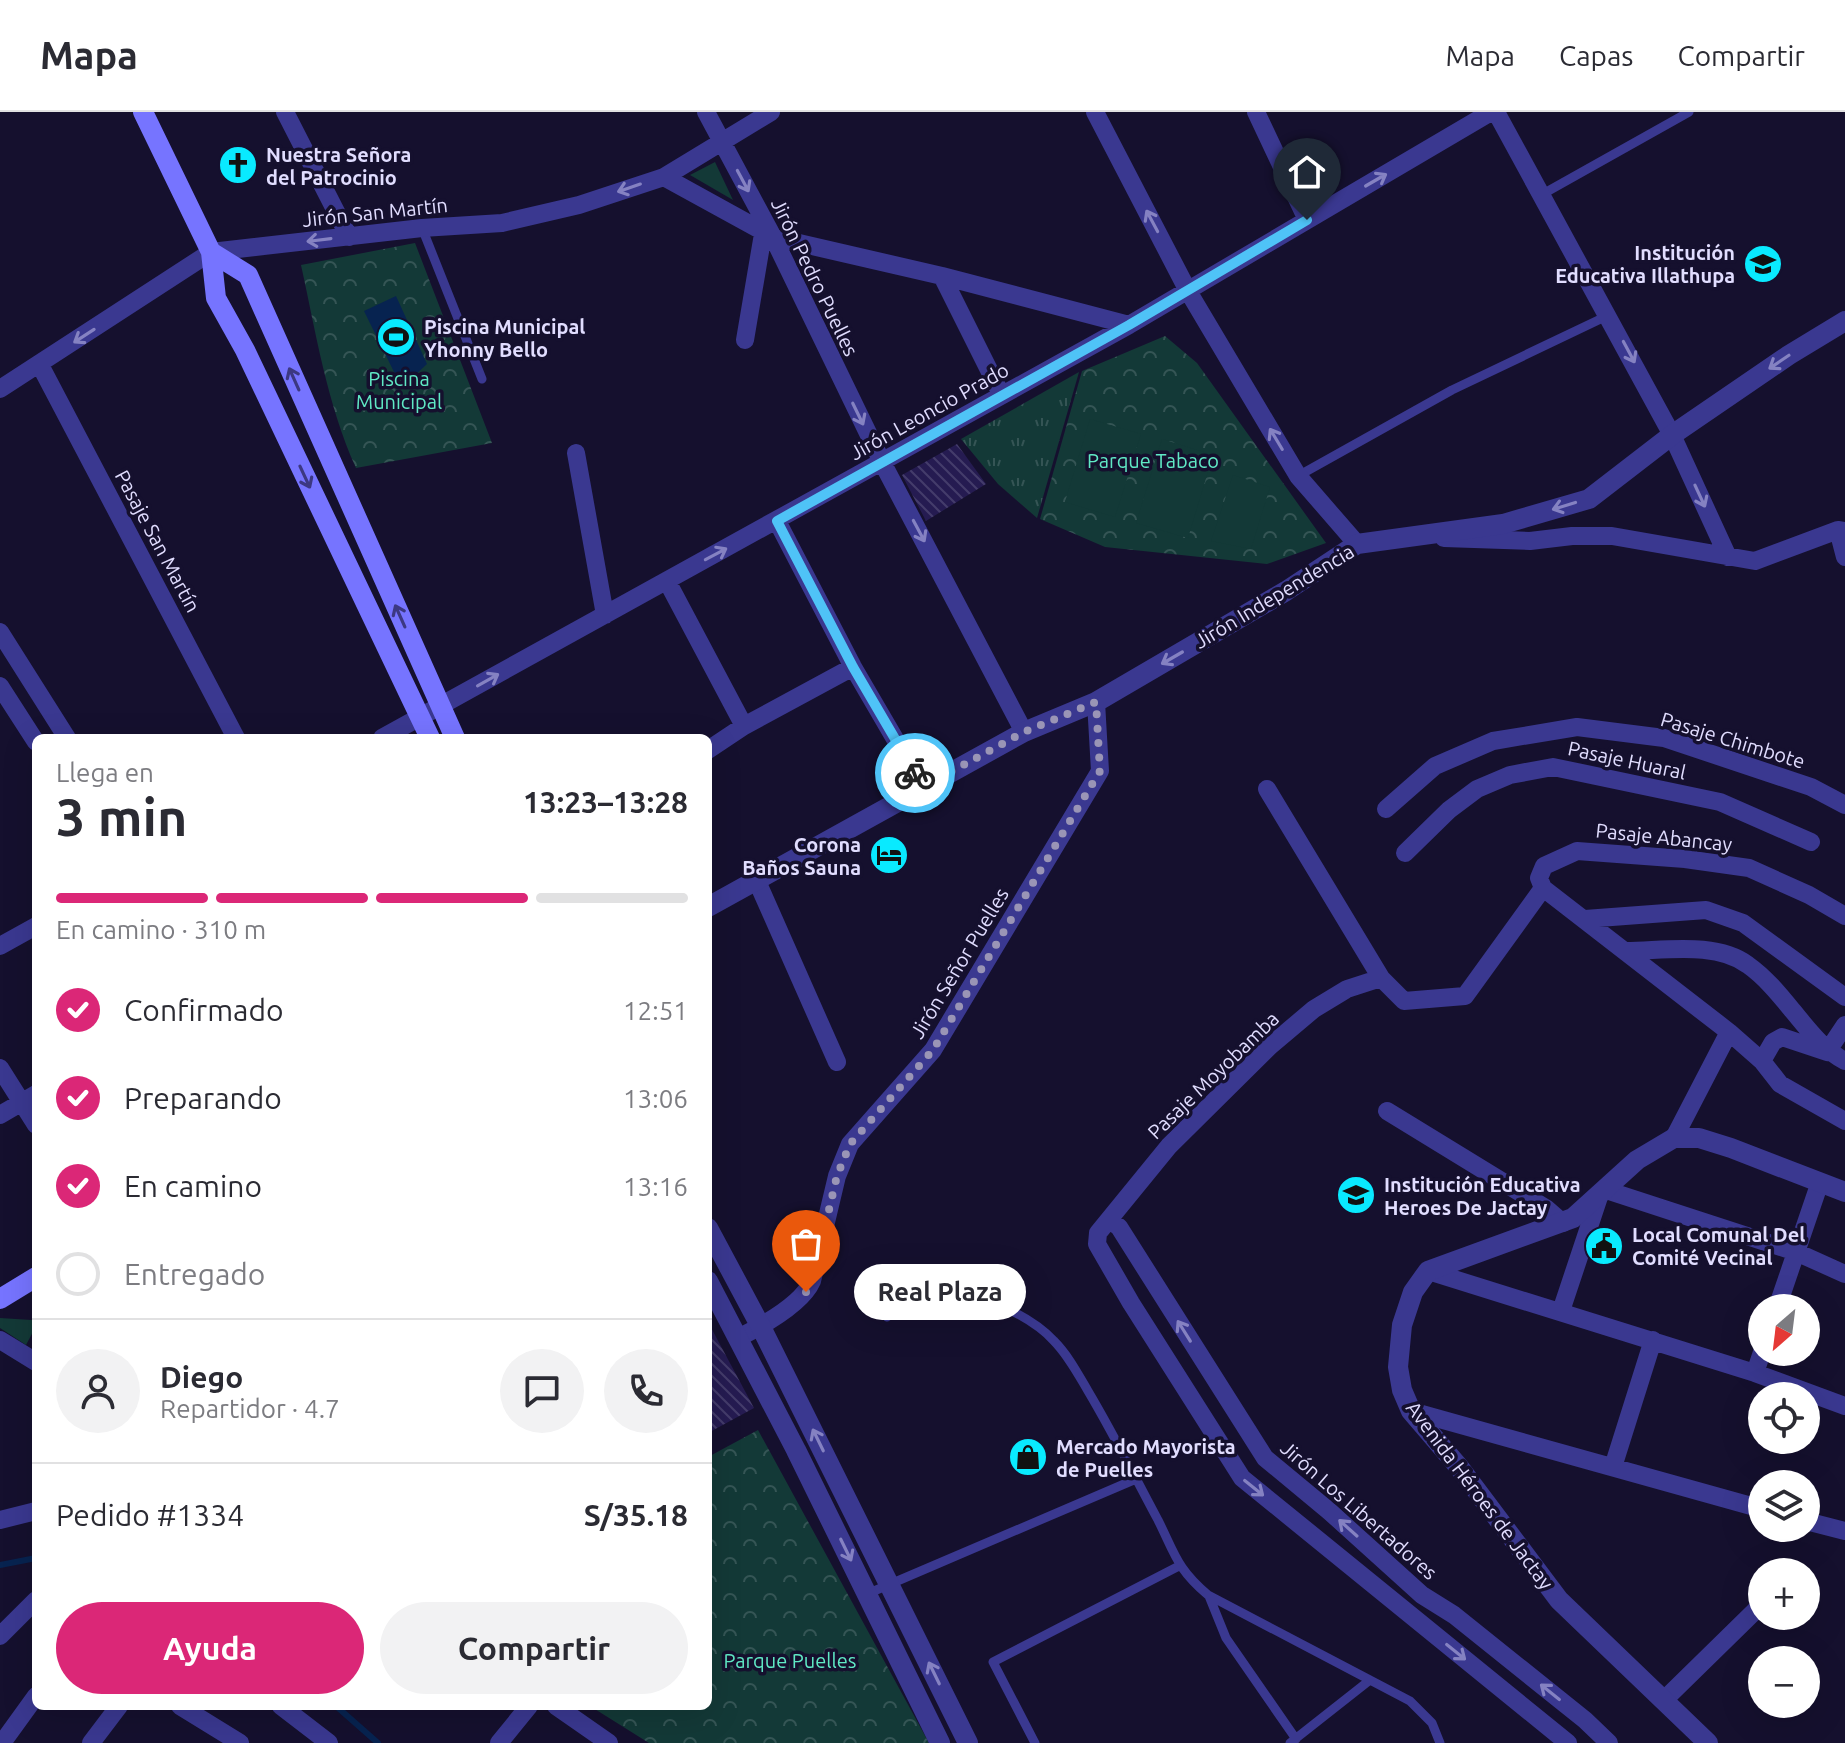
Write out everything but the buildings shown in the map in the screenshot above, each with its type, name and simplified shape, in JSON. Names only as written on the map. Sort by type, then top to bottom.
[{"type":"main road","points":[[143,112],[211,252],[216,298],[245,350],[428,734]]},
{"type":"main road","points":[[211,252],[248,275],[453,734]]},
{"type":"main road","points":[[0,1299],[32,1279]]},
{"type":"street","points":[[285,112],[349,237]]},
{"type":"street","name":"Jirón Pedro Puelles","points":[[706,112],[882,462],[1024,732]]},
{"type":"street","name":"Jirón San Martín","points":[[0,389],[211,252],[422,228],[502,223],[579,205],[664,177],[771,112]]},
{"type":"street","points":[[1095,112],[1188,291],[1298,476],[1357,544]]},
{"type":"street","points":[[1256,112],[1307,220]]},
{"type":"street","points":[[1494,112],[1609,315],[1672,435],[1728,557]]},
{"type":"street","name":"Jirón Leoncio Prado","points":[[390,734],[1129,325],[1494,112]]},
{"type":"street","points":[[664,177],[768,235],[1129,325]]},
{"type":"street","points":[[745,340],[768,235]]},
{"type":"street","points":[[942,276],[1001,394]]},
{"type":"street","name":"Jirón Independencia","points":[[712,900],[1024,732],[1096,702],[1286,591],[1357,544],[1503,524],[1589,499],[1672,435],[1789,355],[1845,321]]},
{"type":"street","name":"Pasaje San Martín","points":[[40,365],[234,734]]},
{"type":"street","points":[[576,453],[605,615]]},
{"type":"street","points":[[777,521],[853,667],[923,787]]},
{"type":"street","points":[[1417,537],[1530,541],[1572,536],[1612,536],[1755,561],[1841,530],[1845,557]]},
{"type":"street","points":[[667,581],[744,726]]},
{"type":"street","points":[[0,632],[64,734]]},
{"type":"street","points":[[0,670],[17,661]]},
{"type":"street","points":[[712,747],[744,726],[853,667]]},
{"type":"street","points":[[0,686],[32,736]]},
{"type":"street","name":"Jirón Señor Puelles","points":[[738,1338],[761,1327],[806,1292],[812,1281],[837,1176],[850,1144],[933,1050],[1100,771],[1096,702]]},
{"type":"street","name":"Pasaje Chimbote","points":[[1386,809],[1435,766],[1479,747],[1493,741],[1577,727],[1664,738],[1811,787],[1845,805]]},
{"type":"street","name":"Pasaje Huaral","points":[[1405,853],[1449,810],[1477,789],[1510,775],[1553,767],[1720,802],[1811,842]]},
{"type":"street","points":[[1267,789],[1381,978]]},
{"type":"street","name":"Pasaje Abancay","points":[[1381,978],[1404,1001],[1465,996],[1543,888],[1539,878],[1544,866],[1577,851],[1685,859],[1749,868],[1809,895],[1845,916]]},
{"type":"street","points":[[756,879],[837,1062]]},
{"type":"street","points":[[1543,888],[1729,1032],[1762,1061],[1780,1084],[1845,1121]]},
{"type":"street","points":[[1585,919],[1706,910],[1743,923],[1845,997]]},
{"type":"street","points":[[0,946],[32,928]]},
{"type":"street","points":[[1626,951],[1704,950],[1747,964],[1779,994],[1827,1052]]},
{"type":"street","name":"Pasaje Moyobamba","points":[[1103,1227],[1169,1146],[1270,1046],[1314,1009],[1347,989],[1381,978]]},
{"type":"street","points":[[1827,1052],[1845,1025]]},
{"type":"street","points":[[1674,1138],[1729,1032]]},
{"type":"street","points":[[1762,1061],[1773,1042],[1782,1037],[1845,1061]]},
{"type":"street","points":[[0,1068],[30,1098],[0,1115]]},
{"type":"street","points":[[1387,1111],[1547,1209],[1563,1223]]},
{"type":"street","points":[[1428,1271],[1579,1215],[1637,1160],[1674,1138],[1699,1138],[1845,1192]]},
{"type":"street","points":[[1782,1294],[1820,1182]]},
{"type":"street","points":[[1603,1194],[1796,1252],[1845,1274]]},
{"type":"street","points":[[1561,1311],[1603,1194]]},
{"type":"street","points":[[1103,1227],[1097,1244],[1242,1478],[1568,1743]]},
{"type":"street","name":"Jirón Los Libertadores","points":[[1103,1227],[1119,1227],[1265,1458],[1422,1595],[1466,1624],[1609,1743]]},
{"type":"street","points":[[712,1235],[761,1327],[968,1743]]},
{"type":"street","points":[[1428,1271],[1755,1373],[1845,1406]]},
{"type":"street","name":"Avenida Héroes de Jactay","points":[[1428,1271],[1413,1292],[1402,1325],[1398,1367],[1402,1390],[1411,1411],[1459,1467],[1559,1600],[1708,1743]]},
{"type":"street","points":[[712,1289],[940,1743]]},
{"type":"street","points":[[0,1340],[32,1360]]},
{"type":"street","points":[[1613,1467],[1653,1340]]},
{"type":"street","points":[[1755,1373],[1757,1366]]},
{"type":"street","points":[[1411,1411],[1748,1505]]},
{"type":"street","points":[[0,1520],[32,1512]]},
{"type":"street","points":[[1820,1524],[1844,1529]]},
{"type":"street","points":[[0,1636],[32,1604]]},
{"type":"street","points":[[1664,1700],[1748,1618]]},
{"type":"street","points":[[2,1743],[32,1702]]},
{"type":"street","points":[[91,1743],[116,1710]]},
{"type":"street","points":[[186,1710],[240,1743]]},
{"type":"street","points":[[286,1710],[329,1743]]},
{"type":"street","points":[[499,1743],[526,1710]]},
{"type":"street","points":[[562,1710],[609,1743]]},
{"type":"lane","points":[[1541,195],[1689,112]]},
{"type":"lane","points":[[422,228],[482,379]]},
{"type":"lane","points":[[1298,476],[1452,390],[1609,315]]},
{"type":"lane","points":[[887,1317],[910,1299],[940,1288],[975,1294],[1032,1322],[1054,1340],[1077,1372],[1136,1479],[1179,1566],[1208,1595],[1410,1701],[1432,1723],[1440,1743]]},
{"type":"lane","points":[[867,1594],[1136,1479]]},
{"type":"lane","points":[[1035,1743],[993,1662],[1179,1566]]},
{"type":"lane","points":[[1208,1595],[1226,1638],[1293,1741],[1370,1680]]},
{"type":"green space","points":[[715,162],[733,200],[690,175]]},
{"type":"green space","name":"Piscina Municipal","points":[[415,243],[492,443],[356,468],[330,394],[301,265]]},
{"type":"green space","name":"Parque Tabaco","points":[[1165,336],[1197,363],[1326,543],[1267,564],[1105,547],[1040,519],[1082,371]]},
{"type":"green space","points":[[1079,372],[1037,518],[998,484],[961,439]]},
{"type":"green space","points":[[1090,419],[1141,434],[1115,517],[1065,502]]},
{"type":"green space","points":[[1162,439],[1213,455],[1188,538],[1136,523]]},
{"type":"green space","points":[[1233,475],[1270,487],[1251,549],[1211,541]]},
{"type":"green space","points":[[0,1318],[32,1320],[32,1334],[26,1345],[0,1328]]},
{"type":"green space","name":"Parque Puelles","points":[[758,1430],[929,1743],[649,1743],[596,1710],[712,1710],[712,1455]]},
{"type":"water","name":"Piscina Municipal Yhonny Bello","points":[[396,296],[427,364],[412,378],[405,377],[403,373],[396,376],[364,311]]},
{"type":"waterway","points":[[0,1565],[32,1559]]},
{"type":"waterway","points":[[341,1710],[378,1743]]},
{"type":"way so far","points":[[806,1292],[812,1281],[814,1262],[837,1176],[850,1144],[933,1050],[1100,771],[1096,702],[1024,732],[923,787],[915,773]]},
{"type":"place","name":"Nuestra Señora del Patrocinio","points":[[238,165]]},
{"type":"place","name":"Institución Educativa Illathupa","points":[[1763,264]]},
{"type":"place","name":"Piscina Municipal Yhonny Bello","points":[[396,337]]},
{"type":"place","name":"Corona Baños Sauna","points":[[889,855]]},
{"type":"place","name":"Institución Educativa Heroes De Jactay","points":[[1356,1195]]},
{"type":"place","name":"Local Comunal Del Comité Vecinal","points":[[1604,1246]]},
{"type":"place","name":"Real Plaza","points":[[806,1292]]},
{"type":"place","name":"Mercado Mayorista de Puelles","points":[[1028,1457]]},
{"type":"route","points":[[915,773],[853,667],[777,521],[1129,325],[1307,220]]}]
